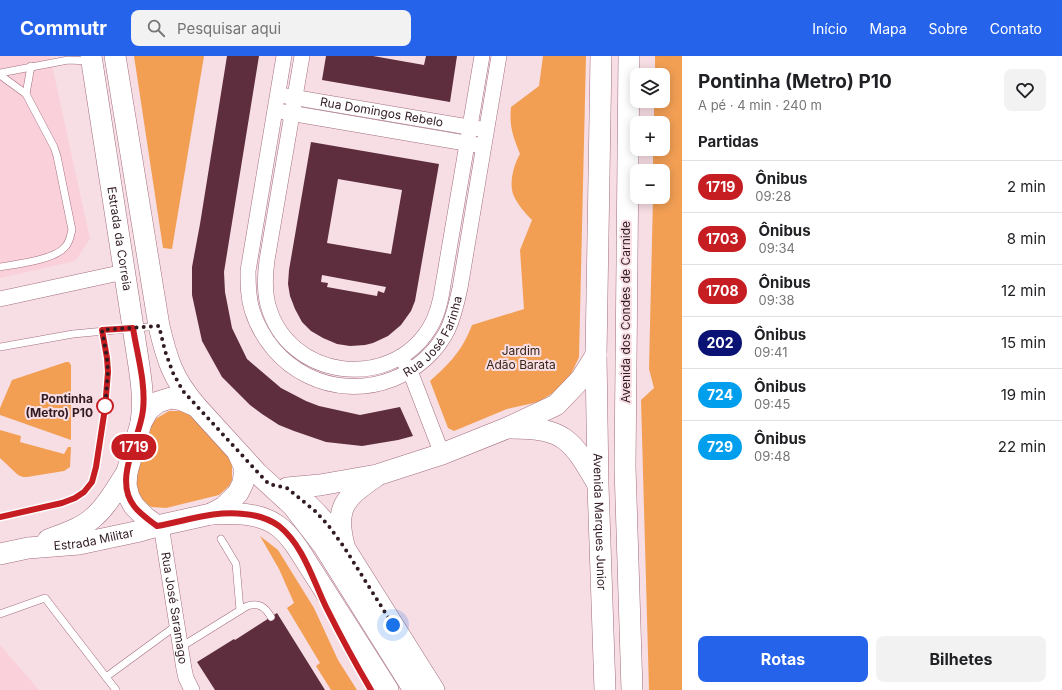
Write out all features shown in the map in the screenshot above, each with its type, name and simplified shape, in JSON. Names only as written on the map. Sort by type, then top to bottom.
[{"type":"main road","name":"Estrada da Correia","points":[[115,56],[159,326],[165,351],[173,373],[183,391],[196,406]]},
{"type":"main road","points":[[278,486],[320,485],[377,475],[442,454],[507,428],[556,405],[581,379],[596,354],[601,56]]},
{"type":"main road","name":"Avenida dos Condes de Carnide","points":[[629,56],[625,423],[632,690]]},
{"type":"main road","name":"Estrada da Correia","points":[[91,59],[143,391],[141,423]]},
{"type":"main road","name":"Avenida Marques Junior","points":[[596,354],[598,484],[605,690]]},
{"type":"main road","points":[[388,690],[297,547],[278,525],[259,517],[244,514],[210,514],[159,526],[146,518],[134,506],[126,485],[127,472],[141,423],[148,410],[158,402],[171,398],[182,400],[196,406],[238,453],[278,486],[315,511],[328,525],[344,547],[434,690]]},
{"type":"main road","points":[[507,428],[531,428],[547,431],[567,441],[579,453],[598,484]]},
{"type":"main road","points":[[210,514],[224,507],[238,493],[243,483],[244,466],[238,453]]},
{"type":"main road","name":"Estrada Militar","points":[[28,548],[76,529],[94,517],[106,504],[127,472]]},
{"type":"main road","points":[[344,547],[340,513],[347,500],[357,490],[377,475]]},
{"type":"main road","points":[[278,486],[323,545],[414,690]]},
{"type":"main road","name":"Estrada Militar","points":[[0,554],[28,548],[79,544],[159,526]]},
{"type":"main road","points":[[305,561],[345,644],[371,690]]},
{"type":"street","name":"Rua José Farinha","points":[[284,56],[248,271],[248,286],[252,310],[264,336],[271,347],[293,368],[315,380],[345,386],[378,384],[401,376],[424,360],[448,330],[455,310],[499,56]]},
{"type":"street","name":"Rua José Farinha","points":[[302,56],[267,260],[265,282],[268,306],[280,331],[296,349],[320,364],[337,369],[350,370],[374,367],[405,354],[421,339],[429,328],[438,309],[482,56]]},
{"type":"street","name":"Rua Domingos Rebelo","points":[[277,94],[486,130]]},
{"type":"street","name":"Rua Domingos Rebelo","points":[[275,111],[484,147]]},
{"type":"street","points":[[250,257],[267,260]]},
{"type":"street","points":[[0,299],[124,272]]},
{"type":"street","points":[[399,357],[410,371],[442,454]]},
{"type":"street","name":"Rua José Saramago","points":[[159,526],[186,678],[192,690]]},
{"type":"lane","points":[[0,74],[31,66],[91,59]]},
{"type":"lane","points":[[26,94],[31,66]]},
{"type":"lane","points":[[0,74],[26,94],[54,147],[72,230],[70,240],[60,252],[51,257],[0,267]]},
{"type":"lane","points":[[111,78],[120,136],[134,173]]},
{"type":"lane","points":[[0,347],[102,330],[159,326]]},
{"type":"lane","points":[[0,517],[62,503],[75,498],[84,492],[92,482],[96,467],[105,408],[108,372],[102,330]]},
{"type":"lane","points":[[222,539],[236,564],[240,610]]},
{"type":"lane","points":[[0,614],[45,598],[116,690]]},
{"type":"lane","points":[[180,647],[240,610],[253,604],[260,605],[271,617]]},
{"type":"lane","points":[[106,677],[177,625]]},
{"type":"shaded area","points":[[0,56],[50,56],[90,239],[75,261],[0,278]]},
{"type":"shaded area","points":[[0,645],[12,659],[39,690],[0,690]]},
{"type":"green space","points":[[134,56],[204,56],[172,249],[163,248]]},
{"type":"green space","name":"Jardim Adão Barata","points":[[543,56],[586,56],[579,357],[568,380],[553,393],[538,402],[507,409],[454,431],[448,428],[430,381],[455,356],[472,325],[524,309],[520,250],[532,220],[519,205],[512,189],[513,173],[520,154],[512,131],[511,107],[539,86]]},
{"type":"green space","points":[[655,56],[682,56],[682,690],[649,690],[641,400],[654,388],[649,369],[653,204],[670,204],[670,164],[653,164],[653,156],[670,156],[670,116],[654,116],[654,108],[670,108],[670,68],[655,68]]},
{"type":"green space","points":[[69,362],[71,365],[71,440],[0,415],[0,408],[12,380]]},
{"type":"green space","points":[[169,411],[182,411],[194,418],[230,459],[232,465],[232,480],[229,486],[219,495],[166,508],[152,507],[141,499],[134,481],[152,423],[157,418]]},
{"type":"green space","points":[[0,430],[21,436],[20,442],[64,454],[68,447],[71,447],[70,467],[64,471],[27,477],[18,475],[0,458]]},
{"type":"green space","points":[[260,536],[278,550],[314,608],[338,660],[357,690],[331,690],[316,666],[320,663],[287,608],[294,603],[279,569]]},
{"type":"building","points":[[227,56],[259,56],[224,272],[225,292],[232,328],[247,359],[281,388],[319,406],[360,415],[400,407],[413,436],[362,446],[326,442],[279,425],[250,405],[222,377],[202,341],[192,295],[192,267]]},
{"type":"building","points":[[326,56],[373,56],[424,65],[426,56],[457,56],[450,102],[322,80]]},
{"type":"building","points":[[311,142],[439,164],[415,301],[411,311],[401,325],[388,336],[373,343],[350,346],[337,344],[311,331],[302,322],[290,296],[288,284],[289,270]],"holes":[[[338,179],[402,190],[391,254],[327,243]],[[322,275],[386,287],[384,293],[378,291],[377,296],[327,287],[328,283],[321,282]]]},
{"type":"building","points":[[277,613],[325,690],[215,690],[197,662]]},
{"type":"bus line","name":"1719","points":[[0,517],[62,503],[75,498],[84,492],[92,482],[96,467],[105,408],[108,372],[102,330],[133,328],[143,391],[141,423],[127,472],[126,485],[134,506],[157,526],[210,514],[228,513],[259,517],[278,525],[297,547],[305,561],[348,650],[371,690]]},
{"type":"place","name":"Pontinha (Metro) P10","points":[[105,406]]},
{"type":"route","points":[[105,406],[105,408],[108,372],[102,330],[159,326],[165,351],[173,373],[183,391],[257,473],[269,484],[287,488],[301,498],[328,525],[344,547],[393,625]]}]
